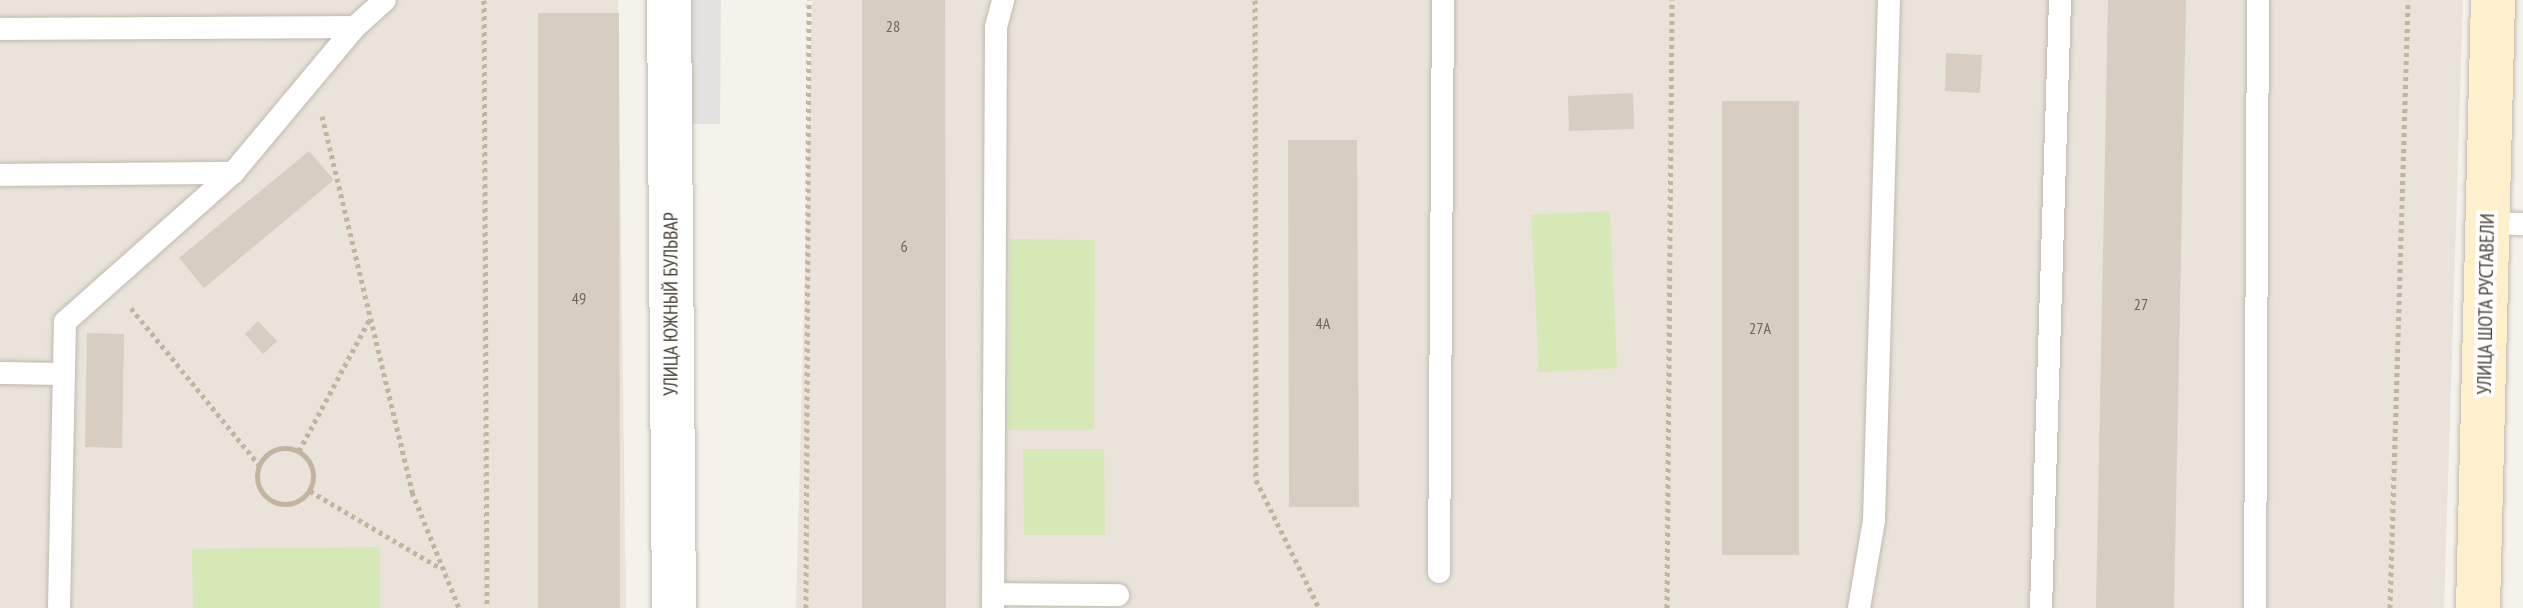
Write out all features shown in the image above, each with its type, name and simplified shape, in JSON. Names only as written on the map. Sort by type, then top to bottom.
[{"type":"street","name":"УЛИЦА ЮЖНЫЙ БУЛЬВАР","points":[[669,0],[674,608]]},
{"type":"street","name":"УЛИЦА ШОТА РУСТАВЕЛИ","points":[[2478,608],[2505,224],[2493,0]]},
{"type":"lane","points":[[59,608],[65,322],[233,173],[355,27],[385,0]]},
{"type":"lane","points":[[1003,0],[996,27],[993,601],[1118,595]]},
{"type":"lane","points":[[1439,572],[1443,0]]},
{"type":"lane","points":[[1859,608],[1874,520],[1889,0]]},
{"type":"lane","points":[[2041,608],[2060,0]]},
{"type":"lane","points":[[2255,608],[2258,0]]},
{"type":"lane","points":[[0,29],[355,27]]},
{"type":"lane","points":[[0,175],[233,173]]},
{"type":"lane","points":[[0,373],[64,374]]},
{"type":"path","points":[[484,0],[487,608]]},
{"type":"path","points":[[806,608],[809,0]]},
{"type":"path","points":[[1255,0],[1256,480],[1319,608]]},
{"type":"path","points":[[1667,608],[1672,0]]},
{"type":"path","points":[[2390,608],[2408,0]]},
{"type":"path","points":[[312,76],[412,492],[459,608]]},
{"type":"path","points":[[110,283],[259,465]]},
{"type":"path","points":[[299,451],[372,317]]},
{"type":"path","points":[[272,451],[299,451],[311,464],[310,491],[296,503],[268,499],[258,483],[259,465],[272,451]]},
{"type":"path","points":[[310,491],[441,569]]},
{"type":"shaded area","points":[[0,0],[618,0],[626,608],[0,608]]},
{"type":"shaded area","points":[[690,0],[721,0],[720,124],[689,124]]},
{"type":"shaded area","points":[[812,0],[2463,0],[2444,608],[796,608]]},
{"type":"green space","points":[[1610,211],[1617,368],[1539,372],[1531,215]]},
{"type":"green space","points":[[1010,239],[1095,240],[1094,430],[1008,430]]},
{"type":"green space","points":[[1023,449],[1104,449],[1105,535],[1024,535]]},
{"type":"green space","points":[[380,547],[380,608],[193,608],[192,549]]},
{"type":"building","points":[[862,0],[945,0],[946,608],[862,608]]},
{"type":"building","points":[[2108,0],[2186,0],[2174,608],[2096,608]]},
{"type":"building","points":[[538,13],[619,13],[620,608],[538,608]]},
{"type":"building","points":[[1946,53],[1982,55],[1980,93],[1945,91]]},
{"type":"building","points":[[1633,93],[1634,129],[1569,131],[1568,96]]},
{"type":"building","points":[[1722,101],[1799,101],[1799,555],[1722,555]]},
{"type":"building","points":[[1288,140],[1357,140],[1359,507],[1289,507]]},
{"type":"building","points":[[309,151],[334,180],[204,288],[179,258]]},
{"type":"building","points":[[258,321],[277,341],[263,354],[245,334]]},
{"type":"building","points":[[87,333],[124,334],[122,448],[85,447]]}]
